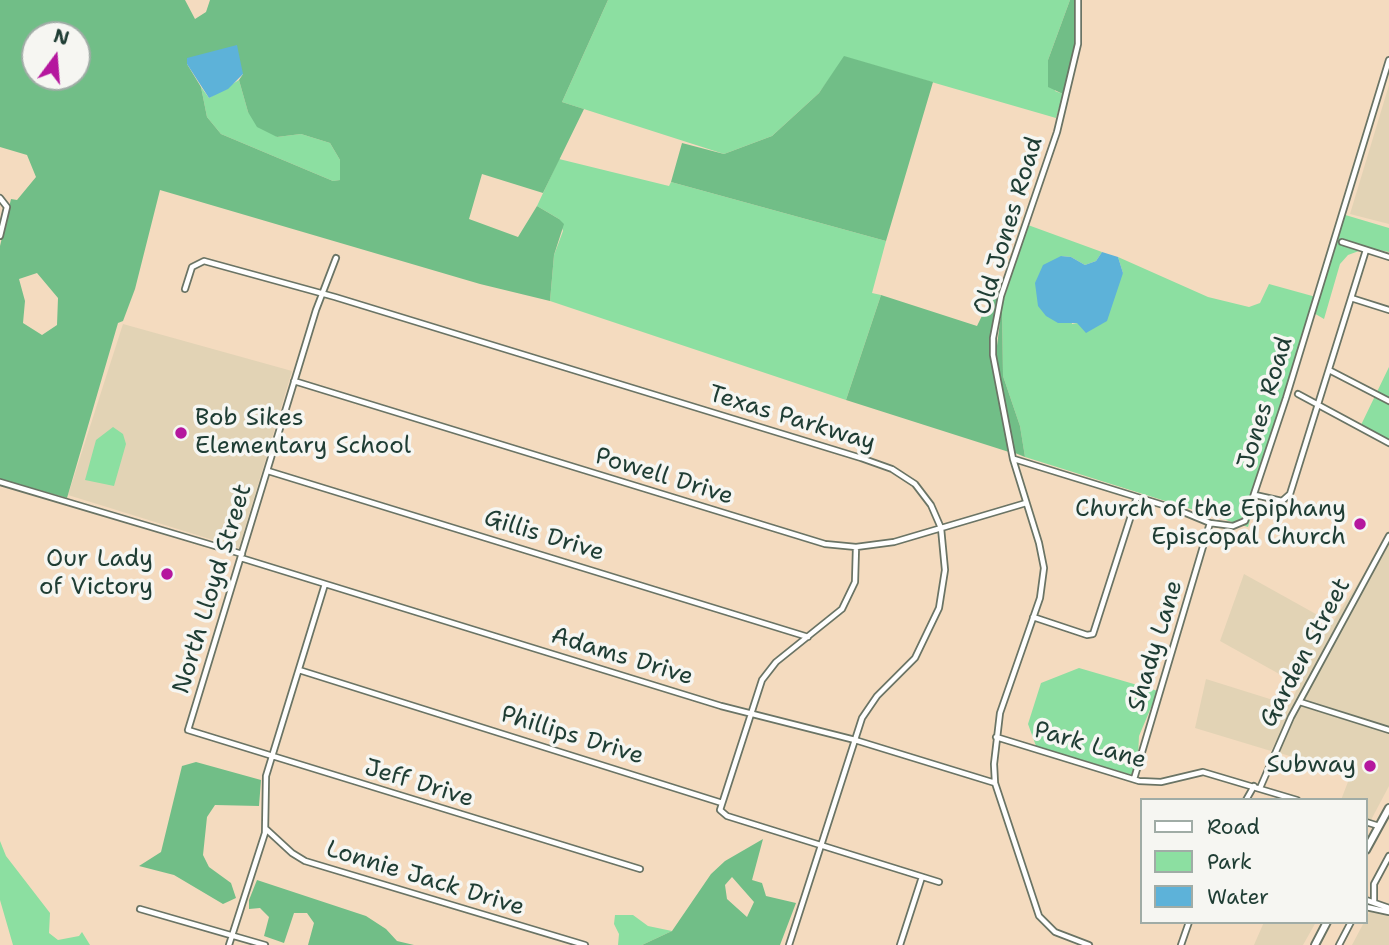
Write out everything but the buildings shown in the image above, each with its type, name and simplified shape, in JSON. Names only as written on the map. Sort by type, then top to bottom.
[{"type":"main road","points":[[1368,846],[1389,808]]},
{"type":"main road","points":[[1315,945],[1326,924]]},
{"type":"street","name":"Old Jones Road","points":[[1026,503],[1013,459],[993,355],[993,338],[1001,296],[1057,132],[1078,44],[1078,0]]},
{"type":"street","name":"Jones Road","points":[[1013,459],[1207,519],[1210,523],[1233,527],[1242,524],[1249,515],[1389,60]]},
{"type":"street","points":[[0,198],[7,207],[0,236]]},
{"type":"street","points":[[1342,242],[1389,257]]},
{"type":"street","points":[[1255,495],[1282,501],[1290,494],[1366,250]]},
{"type":"street","name":"North Lloyd Street","points":[[188,730],[294,382],[335,258]]},
{"type":"street","name":"Texas Parkway","points":[[185,289],[192,267],[204,261],[322,294],[887,467],[911,481],[925,495],[941,528],[945,570],[939,608],[932,629],[915,658],[866,710],[789,945]]},
{"type":"street","points":[[1351,298],[1389,310]]},
{"type":"street","points":[[1329,370],[1389,401]]},
{"type":"street","name":"Powell Drive","points":[[294,382],[801,537],[856,547],[894,542],[1026,503]]},
{"type":"street","points":[[1298,394],[1389,443]]},
{"type":"street","name":"Gillis Drive","points":[[268,471],[808,637]]},
{"type":"street","name":"Adams Drive","points":[[0,482],[749,714],[855,740],[995,783]]},
{"type":"street","points":[[1033,617],[1092,634],[1136,497]]},
{"type":"street","points":[[1026,503],[1044,568],[1042,587],[1000,713],[996,737],[995,783],[1039,916],[1055,932],[1089,945]]},
{"type":"street","name":"Shady Lane","points":[[1134,779],[1210,523]]},
{"type":"street","name":"Garden Street","points":[[1248,798],[1257,787],[1299,702],[1389,536]]},
{"type":"street","points":[[722,803],[749,714],[766,674],[840,612],[847,602],[857,573],[856,547]]},
{"type":"street","points":[[229,945],[265,828],[265,782],[271,758],[325,584]]},
{"type":"street","name":"Phillips Drive","points":[[299,670],[722,803],[720,810],[727,816],[822,846]]},
{"type":"street","points":[[1299,702],[1389,730]]},
{"type":"street","name":"Jeff Drive","points":[[188,730],[271,758],[640,869]]},
{"type":"street","name":"Park Lane","points":[[996,737],[1134,779],[1161,782],[1203,772],[1291,798]]},
{"type":"street","points":[[1368,823],[1379,826]]},
{"type":"street","name":"Lonnie Jack Drive","points":[[265,828],[292,853],[312,863],[585,945]]},
{"type":"street","points":[[822,846],[939,882]]},
{"type":"street","points":[[1374,902],[1374,884],[1389,856]]},
{"type":"street","points":[[900,945],[922,877]]},
{"type":"street","points":[[1368,900],[1389,910]]},
{"type":"street","points":[[1368,906],[1389,910]]},
{"type":"street","points":[[140,909],[265,945]]},
{"type":"street","points":[[1181,945],[1188,924]]},
{"type":"street","points":[[1339,945],[1350,924]]},
{"type":"shaded area","points":[[1389,85],[1389,224],[1350,214]]},
{"type":"shaded area","name":"Bob Sikes Elementary School","points":[[123,324],[292,371],[239,548],[68,495]]},
{"type":"shaded area","points":[[1389,542],[1389,727],[1303,700]]},
{"type":"shaded area","points":[[1370,565],[1271,751],[1195,728],[1206,679],[1289,705],[1299,685],[1220,641],[1244,574],[1332,623]]},
{"type":"shaded area","points":[[1300,706],[1389,733],[1389,786],[1371,820],[1368,819],[1368,798],[1342,798],[1351,774],[1276,752]]},
{"type":"shaded area","points":[[1371,909],[1389,914],[1389,945],[1352,945],[1363,924],[1368,924]]},
{"type":"shaded area","points":[[1263,924],[1315,924],[1303,945],[1254,945]]},
{"type":"green space","points":[[0,0],[185,0],[195,19],[206,12],[210,0],[608,0],[562,102],[584,109],[543,193],[482,174],[469,219],[518,237],[537,206],[564,224],[554,255],[550,301],[480,284],[160,190],[135,289],[123,321],[118,323],[67,498],[0,479],[0,246],[11,199],[17,200],[36,177],[27,155],[0,147]],"holes":[[[187,64],[243,74],[239,80],[248,112],[257,127],[277,137],[301,134],[330,143],[340,160],[340,180],[333,181],[221,134],[207,117],[201,87]],[[37,273],[58,298],[57,325],[42,335],[23,323],[25,301],[19,279]]]},
{"type":"green space","points":[[608,0],[1070,0],[1048,60],[1055,91],[1063,94],[1056,118],[845,57],[819,93],[772,136],[724,154],[562,102]]},
{"type":"green space","points":[[1070,0],[1075,0],[1075,44],[1063,94],[1048,87],[1048,60]]},
{"type":"green space","points":[[844,56],[933,82],[886,241],[671,182],[682,143],[724,154],[772,136],[819,93]]},
{"type":"green space","points":[[239,80],[248,112],[277,137],[301,134],[330,143],[340,160],[341,180],[333,181],[221,134],[207,117],[201,87],[209,98]]},
{"type":"green space","points":[[559,159],[669,186],[671,182],[886,241],[872,293],[881,295],[846,400],[550,301],[554,255],[563,231],[559,219],[537,206]]},
{"type":"green space","points":[[1342,214],[1389,228],[1389,252],[1367,248],[1348,255],[1340,264],[1324,319],[1312,312],[1248,527],[1025,457],[1020,426],[1003,376],[1002,305],[1028,225],[1102,252],[1096,261],[1085,265],[1071,257],[1061,256],[1072,324],[1077,323],[1123,273],[1118,257],[1208,297],[1249,307],[1260,303],[1269,284],[1316,297]]},
{"type":"green space","points":[[997,285],[999,294],[990,355],[1009,452],[846,400],[881,295],[977,326]]},
{"type":"green space","points":[[1002,305],[1003,376],[1020,426],[1025,457],[1015,453],[996,354]]},
{"type":"green space","points":[[1389,367],[1389,440],[1361,425]]},
{"type":"green space","points":[[113,427],[123,434],[126,444],[114,486],[85,480],[96,440]]},
{"type":"green space","points":[[1079,668],[1158,691],[1139,736],[1138,757],[1132,775],[1036,746],[1028,724],[1041,683]]},
{"type":"green space","points":[[196,762],[261,780],[259,806],[215,805],[207,817],[203,855],[209,867],[231,883],[236,898],[223,904],[174,875],[139,866],[161,852],[182,766]]},
{"type":"green space","points":[[763,839],[752,880],[762,883],[766,896],[796,903],[780,945],[642,945],[672,931],[711,874],[725,861]],"holes":[[[732,877],[754,902],[747,917],[727,899],[725,885]]]},
{"type":"green space","points":[[0,841],[6,856],[50,913],[49,933],[58,940],[79,936],[82,932],[90,945],[13,945],[0,900]]},
{"type":"green space","points":[[257,880],[366,916],[386,929],[397,941],[414,945],[308,945],[314,923],[307,913],[294,913],[284,943],[264,936],[269,917],[260,908],[249,909],[249,900]]},
{"type":"green space","points":[[615,915],[633,915],[648,926],[672,931],[642,945],[618,945]]},
{"type":"water","points":[[237,45],[243,74],[228,89],[209,98],[187,64],[187,58]]},
{"type":"water","points":[[1102,252],[1118,257],[1123,273],[1107,321],[1086,333],[1077,323],[1058,323],[1046,316],[1038,306],[1035,283],[1043,265],[1061,256],[1071,257],[1085,265],[1096,261]]},
{"type":"place","name":"Bob Sikes Elementary School","points":[[181,433]]},
{"type":"place","name":"Church of the Epiphany Episcopal Church","points":[[1360,524]]},
{"type":"place","name":"Our Lady of Victory","points":[[167,574]]},
{"type":"place","name":"Subway","points":[[1370,766]]}]
